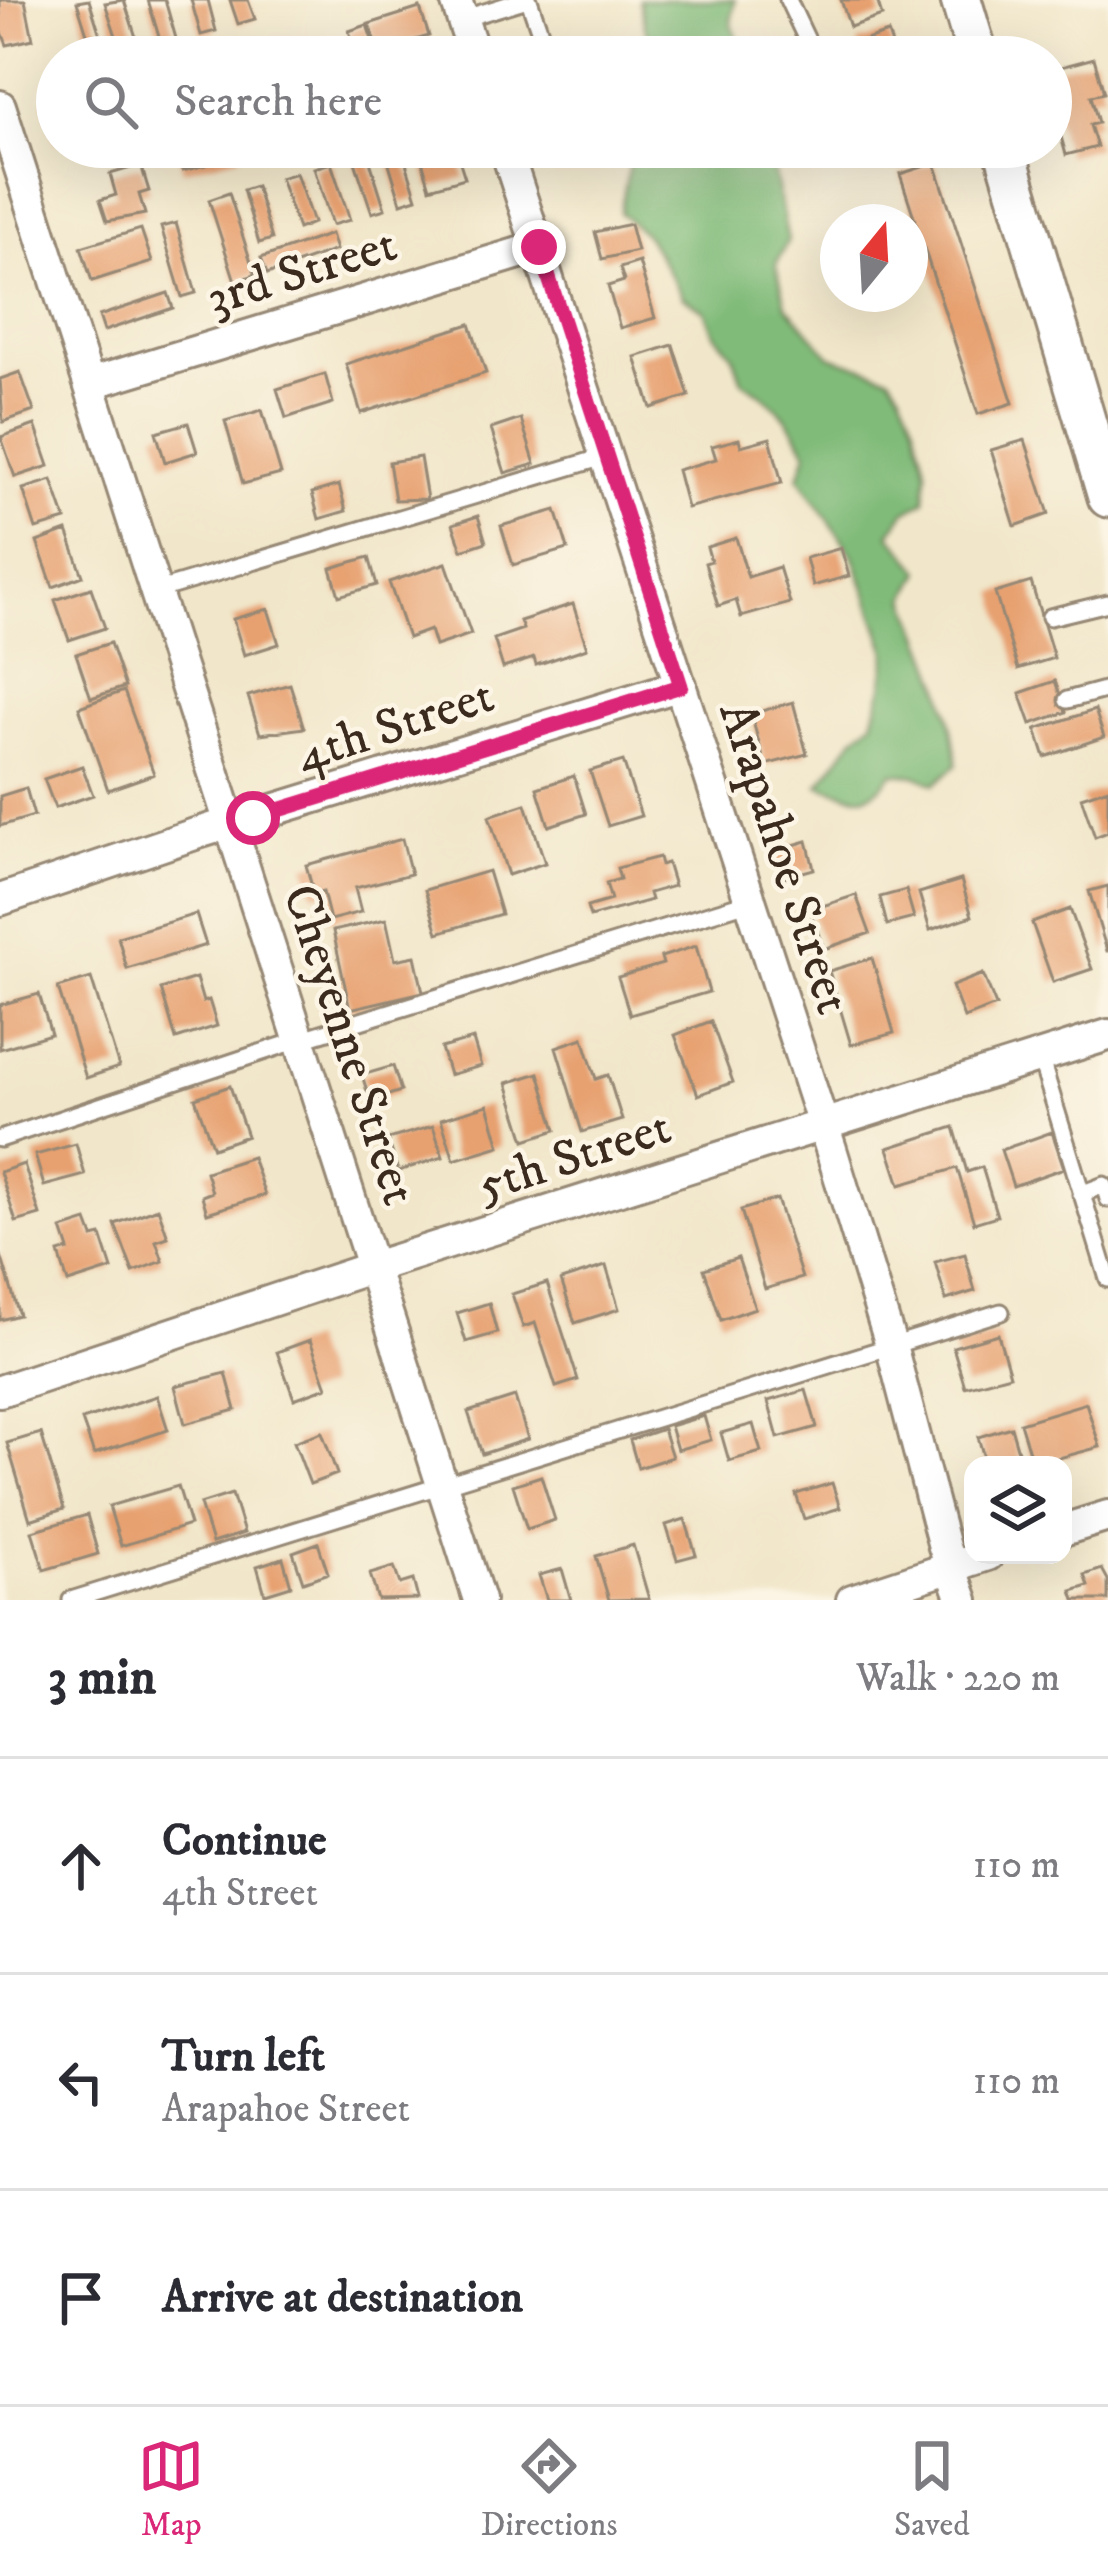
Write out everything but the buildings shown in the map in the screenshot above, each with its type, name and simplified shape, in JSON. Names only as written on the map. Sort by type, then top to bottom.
[{"type":"street","points":[[962,0],[972,36]]},
{"type":"street","name":"Cheyenne Street","points":[[0,106],[479,1600]]},
{"type":"street","name":"Arapahoe Street","points":[[513,168],[822,1124],[963,1600]]},
{"type":"street","points":[[1010,168],[1108,497]]},
{"type":"street","name":"3rd Street","points":[[92,383],[539,247]]},
{"type":"street","name":"4th Street","points":[[0,900],[681,686]]},
{"type":"street","name":"5th Street","points":[[0,1391],[1108,1035]]},
{"type":"street","points":[[1072,1527],[1108,1516]]},
{"type":"street","points":[[851,1600],[964,1563]]},
{"type":"lane","points":[[459,9],[526,0],[541,35]]},
{"type":"lane","points":[[788,0],[805,36]]},
{"type":"lane","points":[[158,590],[607,456]]},
{"type":"lane","points":[[1050,617],[1108,603]]},
{"type":"lane","points":[[1067,700],[1108,689]]},
{"type":"lane","points":[[0,1139],[751,901]]},
{"type":"lane","points":[[1040,1058],[1108,1279]]},
{"type":"lane","points":[[1081,1193],[1103,1185],[1108,1199]]},
{"type":"lane","points":[[71,1600],[1001,1312]]},
{"type":"green space","points":[[639,0],[735,0],[731,22],[737,36],[649,36]]},
{"type":"green space","points":[[629,168],[773,168],[788,240],[776,264],[786,305],[830,356],[890,376],[901,392],[927,471],[925,500],[905,512],[890,534],[921,571],[907,598],[944,698],[957,764],[935,784],[915,775],[893,773],[868,795],[819,785],[873,721],[883,687],[887,652],[854,557],[799,477],[807,453],[795,430],[772,403],[742,381],[733,355],[714,333],[705,311],[683,297],[647,236],[620,213]]},
{"type":"route","points":[[253,818],[681,686],[539,247]]}]
